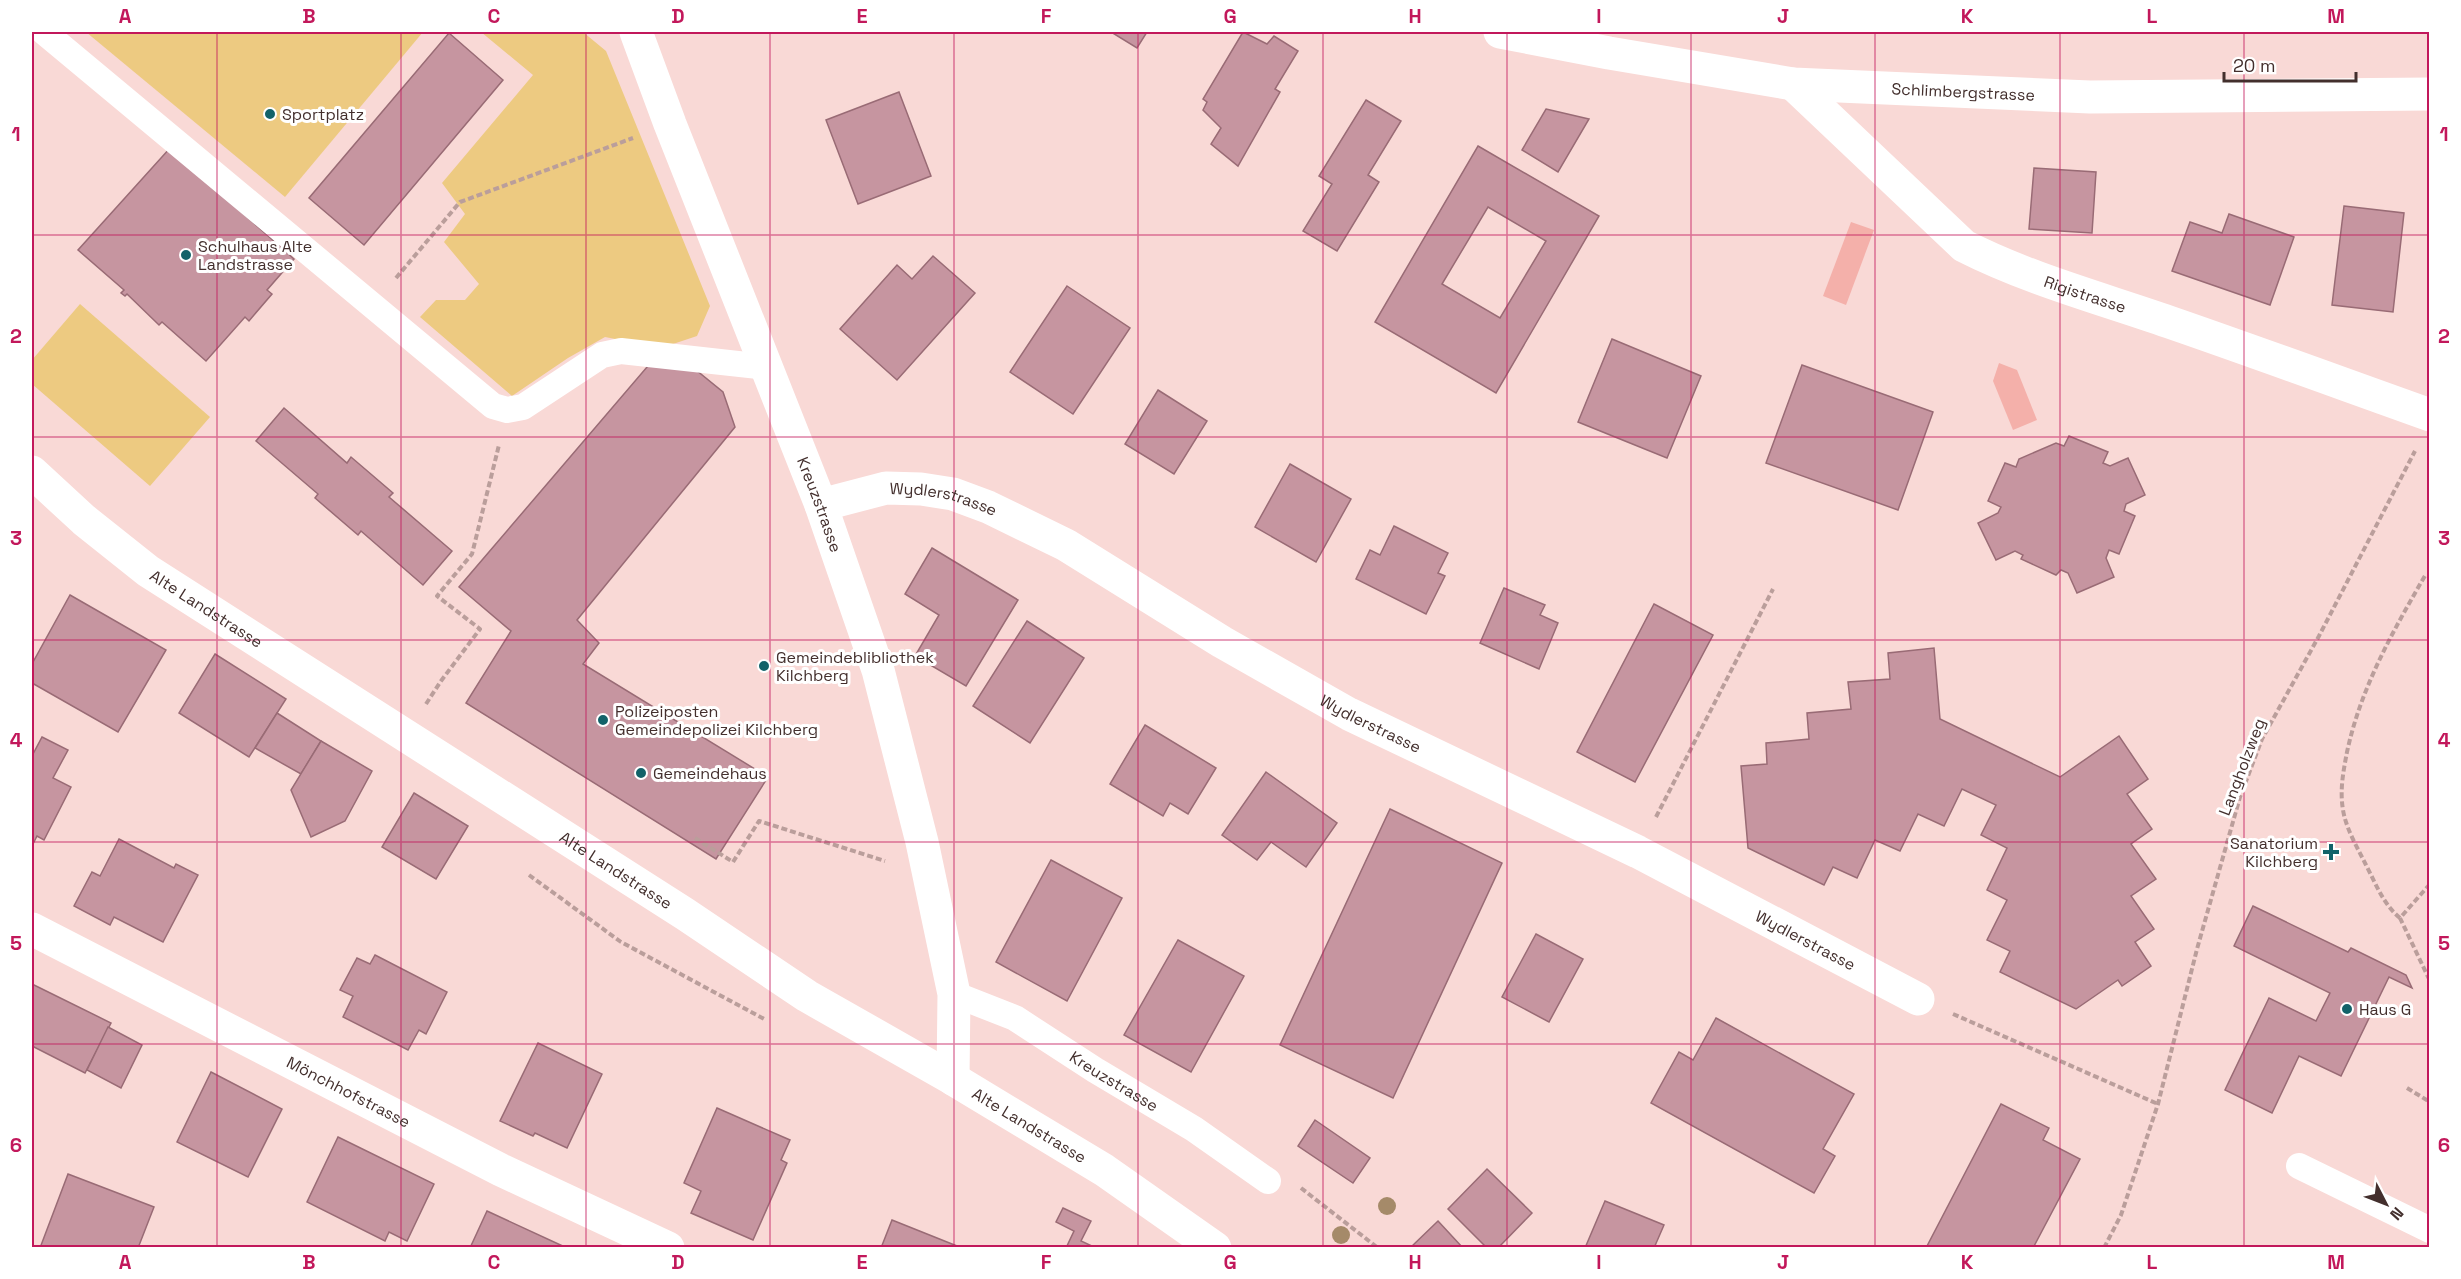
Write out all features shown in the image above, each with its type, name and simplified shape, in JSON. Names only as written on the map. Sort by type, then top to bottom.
[{"type":"street","name":"Kreuzstrasse","points":[[636,32],[670,124],[821,505],[878,670],[928,874],[954,994],[953,1078]]},
{"type":"street","name":"Schlimbergstrasse","points":[[1500,32],[1610,42],[1792,84],[2090,98],[2430,94]]},
{"type":"street","name":"Rigistrasse","points":[[1792,84],[1964,246],[2022,272],[2168,321],[2424,429]]},
{"type":"street","name":"Alte Landstrasse","points":[[32,472],[84,520],[148,572],[676,909],[807,996],[953,1078],[1104,1170],[1215,1248]]},
{"type":"street","name":"Wydlerstrasse","points":[[821,505],[886,488],[921,489],[953,494],[988,507],[1066,545],[1222,642],[1349,714],[1638,852],[1918,999]]},
{"type":"street","name":"Mönchhofstrasse","points":[[32,929],[501,1170],[668,1248]]},
{"type":"lane","points":[[44,32],[493,406],[507,410],[523,407],[602,355],[621,351],[766,367]]},
{"type":"lane","name":"Kreuzstrasse","points":[[954,994],[1015,1018],[1095,1070],[1194,1129],[1262,1177]]},
{"type":"lane","points":[[2299,1166],[2430,1230]]},
{"type":"path","points":[[372,305],[460,202],[670,124]]},
{"type":"path","points":[[441,681],[480,629],[437,597],[472,554],[507,410]]},
{"type":"path","name":"Langholzweg","points":[[2104,1248],[2121,1215],[2158,1104],[2197,949],[2240,796],[2262,739],[2319,636],[2424,429]]},
{"type":"path","points":[[2426,574],[2366,686],[2353,724],[2341,783],[2344,815],[2359,850],[2389,909],[2400,918],[2430,981]]},
{"type":"path","points":[[1638,852],[1773,589]]},
{"type":"path","points":[[695,838],[733,862],[759,821],[928,874]]},
{"type":"path","points":[[529,875],[621,942],[774,1023]]},
{"type":"path","points":[[2400,918],[2430,884]]},
{"type":"path","points":[[1918,999],[2158,1104]]},
{"type":"path","points":[[2407,1088],[2430,1102]]},
{"type":"path","points":[[1262,1177],[1280,1171],[1378,1248]]},
{"type":"shaded area","name":"Sportplatz","points":[[86,32],[423,32],[285,197]]},
{"type":"shaded area","points":[[481,32],[583,32],[606,51],[710,306],[697,336],[661,348],[605,337],[568,358],[512,396],[420,317],[436,300],[465,300],[479,284],[444,242],[465,214],[442,183],[533,75]]},
{"type":"shaded area","points":[[1851,222],[1874,230],[1846,305],[1823,296]]},
{"type":"shaded area","points":[[80,304],[210,417],[150,486],[32,384],[32,360]]},
{"type":"shaded area","points":[[1999,363],[2017,370],[2037,420],[2013,430],[1993,381]]},
{"type":"building","points":[[1111,32],[1147,32],[1137,48]]},
{"type":"building","points":[[1243,32],[1267,44],[1274,36],[1298,51],[1275,89],[1280,92],[1238,166],[1211,144],[1221,128],[1203,110],[1207,102],[1203,99]]},
{"type":"building","points":[[449,33],[503,80],[364,245],[309,198]]},
{"type":"building","points":[[899,92],[931,176],[858,204],[826,120]]},
{"type":"building","points":[[1366,100],[1401,121],[1368,175],[1379,182],[1337,251],[1303,231],[1332,184],[1319,176]]},
{"type":"building","points":[[1546,109],[1589,119],[1558,172],[1522,150]]},
{"type":"building","points":[[1478,146],[1599,216],[1496,393],[1375,322]],"holes":[[[1488,207],[1546,241],[1500,318],[1442,284]]]},
{"type":"building","name":"Schulhaus Alte Landstrasse","points":[[170,148],[294,259],[267,290],[272,294],[249,321],[245,317],[206,361],[162,322],[159,325],[127,294],[125,296],[121,293],[124,290],[78,250]]},
{"type":"building","points":[[2034,168],[2096,172],[2092,233],[2029,229]]},
{"type":"building","points":[[2344,206],[2404,213],[2393,312],[2332,305]]},
{"type":"building","points":[[2229,214],[2294,237],[2270,305],[2172,271],[2190,222],[2222,233]]},
{"type":"building","points":[[933,256],[975,293],[897,380],[840,329],[897,265],[912,279]]},
{"type":"building","points":[[1067,286],[1130,328],[1073,414],[1010,372]]},
{"type":"building","points":[[1612,339],[1701,376],[1667,458],[1578,422]]},
{"type":"building","points":[[653,360],[691,366],[723,392],[735,427],[577,620],[599,643],[583,664],[768,777],[716,859],[466,703],[511,631],[459,587]]},
{"type":"building","points":[[1802,365],[1933,412],[1898,510],[1766,463]]},
{"type":"building","points":[[1158,390],[1207,421],[1174,474],[1125,444]]},
{"type":"building","points":[[284,408],[347,463],[351,457],[393,493],[389,497],[452,551],[423,585],[361,531],[358,535],[315,498],[318,494],[256,441]]},
{"type":"building","points":[[2069,436],[2108,452],[2103,463],[2110,466],[2128,458],[2145,495],[2126,504],[2124,511],[2135,516],[2119,554],[2109,550],[2106,558],[2114,577],[2077,593],[2068,573],[2061,570],[2056,575],[2021,559],[2023,555],[2015,551],[1996,560],[1978,523],[1998,513],[2001,507],[1988,501],[2005,463],[2016,467],[2019,459],[2056,443],[2064,446]]},
{"type":"building","points":[[1290,464],[1351,499],[1316,562],[1255,527]]},
{"type":"building","points":[[1394,526],[1448,553],[1438,573],[1445,576],[1426,614],[1356,579],[1370,550],[1380,555]]},
{"type":"building","points":[[932,548],[1018,600],[966,686],[915,656],[939,615],[905,594]]},
{"type":"building","points":[[1504,588],[1545,605],[1540,615],[1558,623],[1539,669],[1480,643]]},
{"type":"building","points":[[70,595],[166,650],[118,732],[32,683],[32,664]]},
{"type":"building","points":[[1654,604],[1713,635],[1635,782],[1577,752]]},
{"type":"building","points":[[1027,621],[1084,658],[1030,743],[973,706]]},
{"type":"building","points":[[1934,648],[1940,719],[2060,777],[2119,736],[2148,779],[2127,794],[2152,829],[2131,844],[2156,879],[2131,896],[2154,929],[2135,942],[2151,966],[2122,986],[2118,980],[2076,1009],[2000,972],[2010,951],[1987,940],[2007,900],[1987,890],[2007,848],[1981,835],[1996,805],[1962,789],[1944,826],[1918,814],[1900,851],[1875,840],[1857,878],[1833,867],[1824,885],[1748,848],[1741,766],[1767,764],[1766,743],[1809,739],[1807,713],[1851,709],[1848,682],[1890,679],[1888,653]]},
{"type":"building","points":[[215,654],[286,699],[249,757],[179,713]]},
{"type":"building","points":[[277,713],[321,741],[301,774],[255,748]]},
{"type":"building","points":[[1145,725],[1216,768],[1188,814],[1170,803],[1163,816],[1110,784]]},
{"type":"building","points":[[42,737],[68,750],[53,778],[71,787],[44,840],[37,836],[32,846],[32,756]]},
{"type":"building","points":[[321,741],[372,771],[345,821],[311,837],[291,790]]},
{"type":"building","points":[[1266,772],[1337,823],[1306,867],[1271,842],[1257,860],[1222,835]]},
{"type":"building","points":[[414,793],[468,826],[436,879],[382,847]]},
{"type":"building","points":[[1390,809],[1502,863],[1393,1098],[1280,1045]]},
{"type":"building","points":[[119,839],[174,868],[176,864],[198,875],[163,942],[114,917],[110,925],[74,906],[92,872],[100,876]]},
{"type":"building","points":[[1051,860],[1122,898],[1067,1001],[996,962]]},
{"type":"building","name":"Haus G","points":[[2253,906],[2348,952],[2351,948],[2406,975],[2412,988],[2389,977],[2341,1076],[2299,1056],[2272,1113],[2225,1090],[2269,998],[2316,1021],[2330,993],[2234,946]]},
{"type":"building","points":[[1536,934],[1583,959],[1549,1022],[1502,997]]},
{"type":"building","points":[[1178,940],[1244,976],[1191,1072],[1124,1035]]},
{"type":"building","points":[[375,955],[447,992],[426,1034],[419,1030],[408,1050],[343,1017],[353,996],[340,990],[357,958],[370,964]]},
{"type":"building","points":[[32,986],[111,1023],[85,1073],[32,1046]]},
{"type":"building","points":[[1716,1018],[1854,1094],[1823,1149],[1835,1156],[1814,1193],[1651,1103],[1679,1052],[1693,1060]]},
{"type":"building","points":[[108,1027],[142,1045],[121,1088],[87,1070]]},
{"type":"building","points":[[538,1043],[602,1074],[567,1148],[535,1133],[533,1136],[500,1121]]},
{"type":"building","points":[[211,1072],[282,1109],[248,1177],[177,1142]]},
{"type":"building","points":[[2001,1104],[2049,1128],[2043,1140],[2080,1159],[2033,1248],[1926,1248]]},
{"type":"building","points":[[717,1108],[790,1140],[781,1160],[787,1163],[753,1240],[691,1213],[701,1191],[684,1183]]},
{"type":"building","points":[[1315,1120],[1370,1158],[1353,1183],[1298,1146]]},
{"type":"building","points":[[338,1137],[434,1184],[407,1241],[389,1232],[385,1241],[307,1202]]},
{"type":"building","points":[[1487,1169],[1532,1213],[1498,1248],[1487,1248],[1448,1209]]},
{"type":"building","points":[[68,1174],[154,1207],[138,1248],[40,1248]]},
{"type":"building","points":[[1605,1201],[1664,1225],[1654,1248],[1585,1248]]},
{"type":"building","points":[[1063,1208],[1091,1221],[1081,1241],[1096,1248],[1066,1248],[1074,1231],[1056,1222]]},
{"type":"building","points":[[487,1211],[567,1248],[470,1248]]},
{"type":"building","points":[[892,1220],[962,1248],[881,1248]]},
{"type":"building","points":[[1438,1221],[1463,1248],[1410,1248]]},
{"type":"place","name":"Sportplatz","points":[[270,114]]},
{"type":"place","name":"Schulhaus Alte Landstrasse","points":[[186,255]]},
{"type":"place","name":"Gemeindeblibliothek Kilchberg","points":[[764,666]]},
{"type":"place","name":"Polizeiposten Gemeindepolizei Kilchberg","points":[[603,720]]},
{"type":"place","name":"Gemeindehaus","points":[[641,773]]},
{"type":"place","name":"Sanatorium Kilchberg","points":[[2331,852]]},
{"type":"place","name":"Haus G","points":[[2347,1009]]}]
